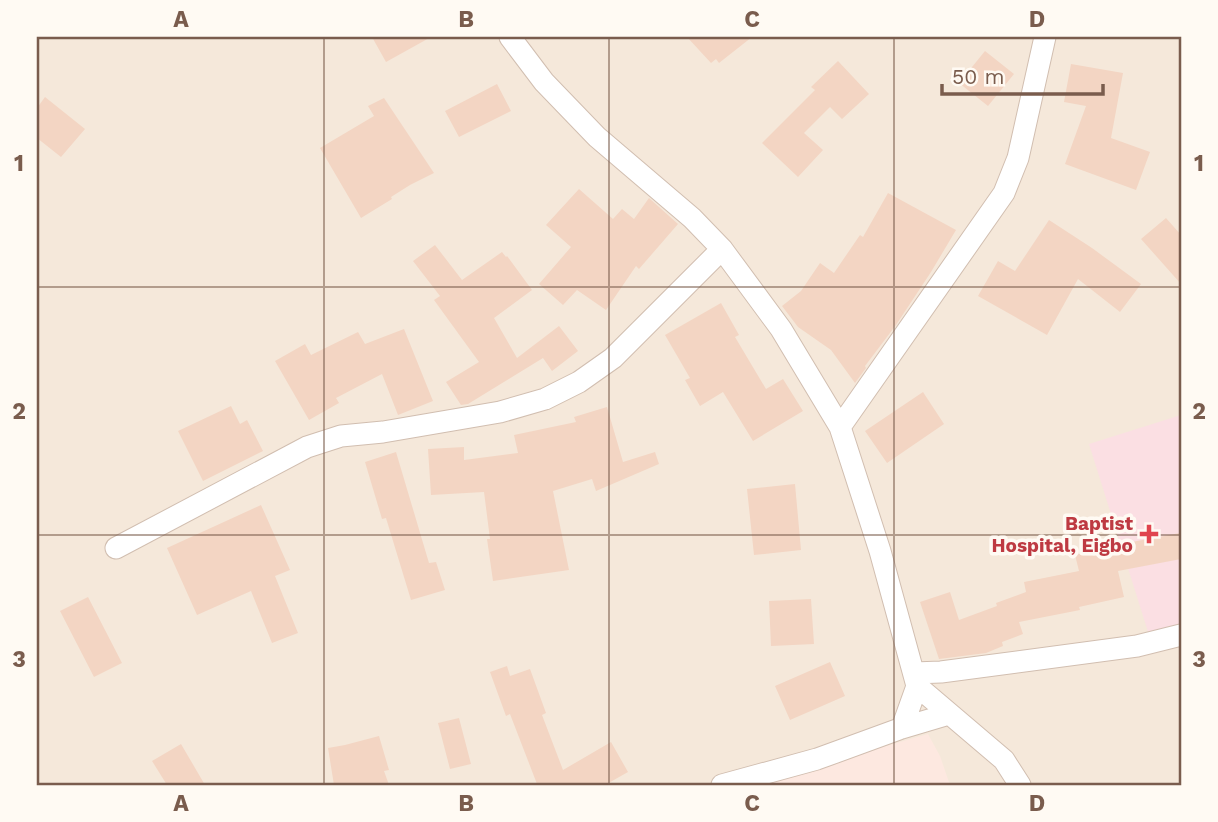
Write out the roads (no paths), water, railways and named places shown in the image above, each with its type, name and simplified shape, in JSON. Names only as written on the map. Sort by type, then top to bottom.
[{"type":"street","points":[[510,37],[544,82],[597,137],[692,218],[722,249],[780,330],[840,427],[880,551],[916,680],[949,714],[1004,760],[1020,785]]},
{"type":"street","points":[[840,427],[1004,193],[1018,158],[1045,37]]},
{"type":"street","points":[[116,548],[307,447],[341,436],[383,432],[500,412],[545,399],[579,382],[612,358],[722,249]]},
{"type":"street","points":[[916,680],[954,670],[1137,646],[1181,635]]},
{"type":"street","points":[[902,728],[916,680]]},
{"type":"street","points":[[722,785],[817,760],[902,728],[949,714]]},
{"type":"place","name":"Baptist Hospital, Eigbo","points":[[1149,534]]}]
